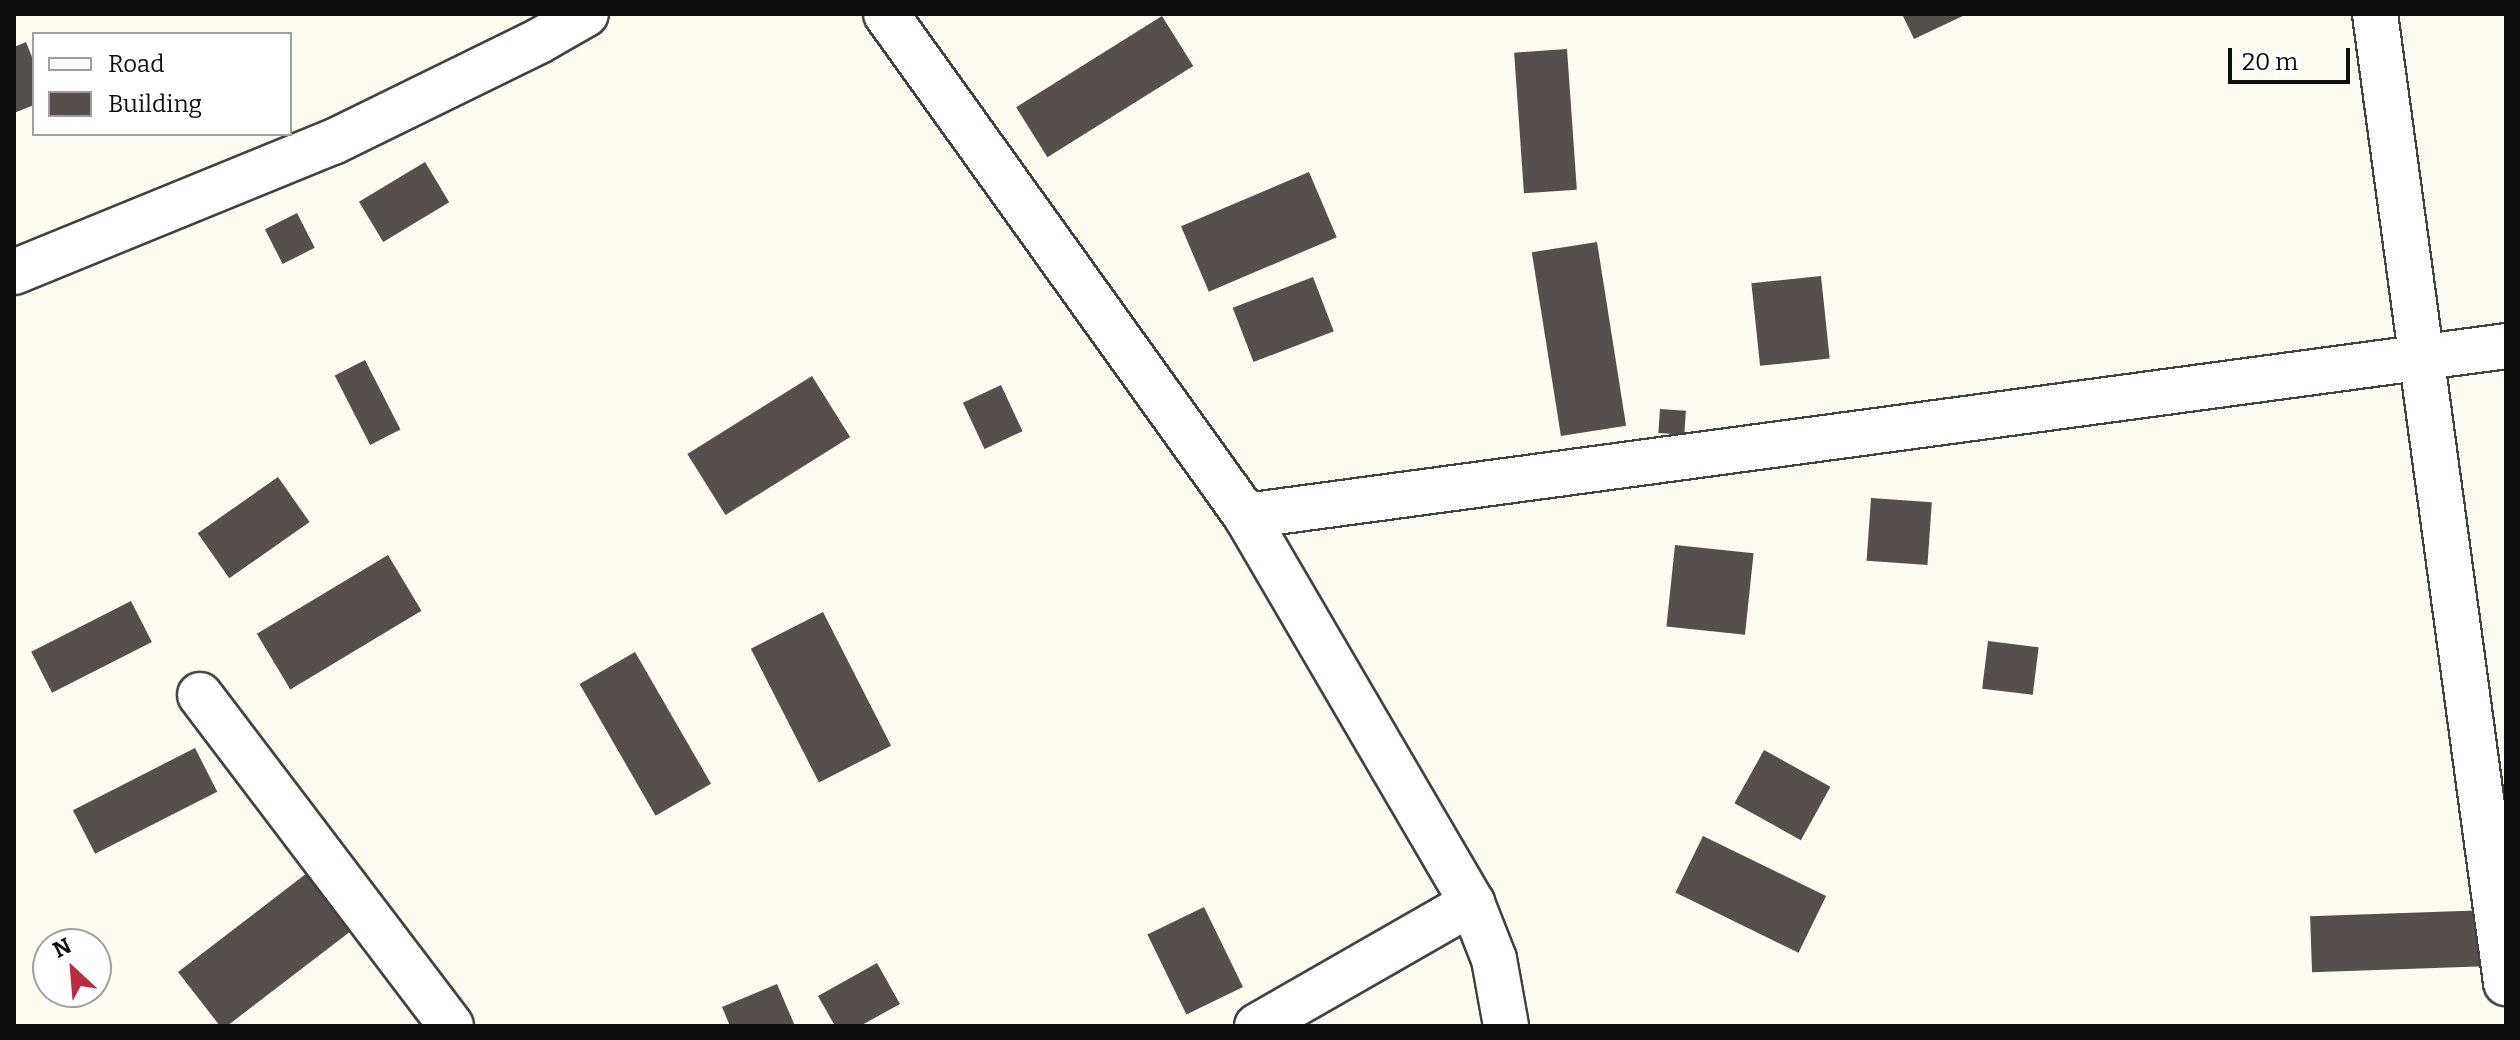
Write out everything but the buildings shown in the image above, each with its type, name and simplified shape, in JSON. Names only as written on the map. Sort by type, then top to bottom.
[{"type":"street","points":[[14,272],[333,142],[539,41],[586,14]]},
{"type":"street","points":[[886,14],[1246,516],[1472,903],[1494,959],[1506,1026]]},
{"type":"street","points":[[2375,14],[2506,983]]},
{"type":"street","points":[[1246,516],[2506,346]]},
{"type":"street","points":[[200,695],[451,1026]]},
{"type":"street","points":[[1257,1026],[1472,903]]}]
